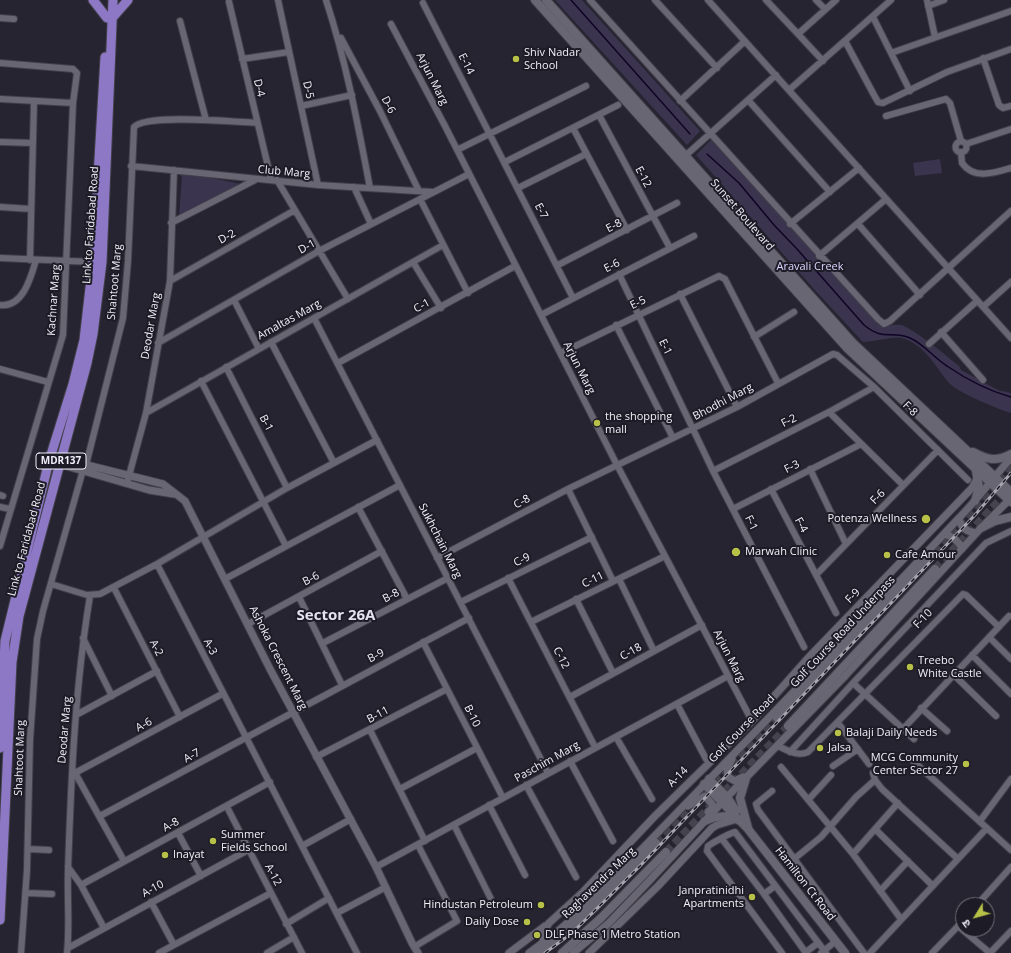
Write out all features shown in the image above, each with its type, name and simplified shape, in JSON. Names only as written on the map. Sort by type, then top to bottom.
[{"type":"main road","points":[[93,0],[110,17],[128,0]]},
{"type":"main road","name":"Link to Faridabad Road","points":[[0,920],[14,639],[35,551],[61,461],[93,334],[102,262],[110,17],[109,0]]},
{"type":"main road","name":"Link to Faridabad Road","points":[[0,748],[1,694],[5,641],[50,459],[73,384],[84,340],[94,262],[110,17],[113,0]]},
{"type":"main road","name":"Sunset Boulevard","points":[[534,0],[666,147],[754,240],[853,343],[961,444],[1010,500]]},
{"type":"main road","name":"Sunset Boulevard","points":[[546,0],[685,156],[811,310],[886,386],[977,474],[993,479],[1011,492]]},
{"type":"main road","points":[[666,147],[672,141]]},
{"type":"main road","points":[[886,386],[893,379]]},
{"type":"main road","points":[[961,444],[985,459],[993,460],[1011,457]]},
{"type":"main road","points":[[975,501],[979,487],[977,474]]},
{"type":"main road","points":[[979,531],[996,520],[1011,517]]},
{"type":"main road","name":"Golf Course Road Underpass","points":[[777,718],[926,561]]},
{"type":"main road","points":[[788,726],[935,569]]},
{"type":"main road","points":[[748,829],[740,798],[749,775]]},
{"type":"main road","name":"Hamilton Ct Road","points":[[707,781],[725,799],[845,953]]},
{"type":"main road","points":[[705,821],[719,816],[737,819],[748,829]]},
{"type":"main road","name":"Raghavendra Marg","points":[[538,953],[594,908],[656,843]]},
{"type":"main road","points":[[562,953],[601,918],[666,852]]},
{"type":"street","name":"D-5","points":[[278,0],[318,185]]},
{"type":"street","name":"D-6","points":[[326,0],[336,30],[352,95],[370,188]]},
{"type":"street","points":[[590,0],[819,256],[884,324],[890,321],[920,295],[1011,211]]},
{"type":"street","points":[[655,0],[717,68]]},
{"type":"street","points":[[708,0],[1011,338]]},
{"type":"street","points":[[766,0],[823,61]]},
{"type":"street","points":[[816,0],[825,9]]},
{"type":"street","points":[[798,34],[836,0]]},
{"type":"street","points":[[789,90],[873,16],[883,2],[891,0]]},
{"type":"street","points":[[935,37],[928,3],[944,0]]},
{"type":"street","name":"D-4","points":[[229,2],[257,123],[274,180],[295,210],[348,299]]},
{"type":"street","name":"E-14","points":[[423,3],[490,134]]},
{"type":"street","points":[[891,53],[1011,11]]},
{"type":"street","points":[[873,16],[910,91]]},
{"type":"street","points":[[0,18],[14,19]]},
{"type":"street","points":[[180,20],[206,120],[257,123]]},
{"type":"street","name":"Arjun Marg","points":[[391,24],[457,150],[617,465],[752,721]]},
{"type":"street","name":"D-6","points":[[336,30],[380,111],[419,191]]},
{"type":"street","points":[[680,101],[745,41]]},
{"type":"street","points":[[845,41],[878,102],[885,103],[947,72],[1011,49]]},
{"type":"street","points":[[242,59],[290,52]]},
{"type":"street","points":[[983,58],[999,105],[1003,108],[1011,106]]},
{"type":"street","name":"Kachnar Marg","points":[[0,63],[76,70],[73,103],[63,335],[0,546]]},
{"type":"street","points":[[685,156],[776,75]]},
{"type":"street","points":[[457,150],[586,86]]},
{"type":"street","points":[[301,106],[352,95]]},
{"type":"street","points":[[0,99],[73,103]]},
{"type":"street","points":[[886,116],[946,99],[950,103],[966,149],[961,152]]},
{"type":"street","points":[[748,100],[830,192]]},
{"type":"street","points":[[0,306],[6,306],[15,302],[24,291],[33,260],[31,209],[34,101]]},
{"type":"street","points":[[505,162],[618,105]]},
{"type":"street","name":"E-12","points":[[599,115],[670,248]]},
{"type":"street","name":"Shahtoot Marg","points":[[21,953],[26,893],[30,740],[37,639],[43,611],[84,468],[123,318],[128,261],[133,131],[134,127],[140,123],[164,120],[206,120]]},
{"type":"street","points":[[573,128],[627,230]]},
{"type":"street","points":[[1011,129],[956,144],[956,147],[961,152],[962,163],[974,173],[989,173],[1011,168]]},
{"type":"street","name":"E-7","points":[[490,134],[558,265],[573,298]]},
{"type":"street","points":[[0,142],[33,144]]},
{"type":"street","points":[[518,188],[586,154]]},
{"type":"street","name":"Club Marg","points":[[131,166],[318,185],[435,192]]},
{"type":"street","points":[[790,224],[859,168]]},
{"type":"street","name":"Deodar Marg","points":[[128,480],[146,413],[170,281],[174,170]]},
{"type":"street","name":"D-1","points":[[158,342],[319,251],[469,174]]},
{"type":"street","points":[[171,223],[256,179]]},
{"type":"street","points":[[354,187],[371,224]]},
{"type":"street","points":[[420,199],[468,293]]},
{"type":"street","points":[[819,256],[886,200]]},
{"type":"street","name":"E-8","points":[[558,265],[653,217],[677,203]]},
{"type":"street","points":[[0,207],[31,209]]},
{"type":"street","name":"D-2","points":[[170,281],[295,210]]},
{"type":"street","points":[[858,224],[920,295]]},
{"type":"street","name":"E-6","points":[[541,316],[694,236]]},
{"type":"street","name":"Amaltas Marg","points":[[146,413],[226,366],[259,349],[443,245]]},
{"type":"street","points":[[0,258],[94,262]]},
{"type":"street","points":[[413,262],[441,308]]},
{"type":"street","name":"C-1","points":[[338,363],[441,308],[515,266]]},
{"type":"street","name":"E-1","points":[[619,274],[694,428]]},
{"type":"street","name":"E-5","points":[[561,353],[716,276],[721,276],[725,279],[754,337]]},
{"type":"street","points":[[983,307],[1011,282]]},
{"type":"street","points":[[680,294],[737,407]]},
{"type":"street","points":[[234,300],[259,349]]},
{"type":"street","points":[[929,344],[977,301]]},
{"type":"street","points":[[778,383],[754,337],[794,312]]},
{"type":"street","name":"Sukhchain Marg","points":[[314,318],[548,773]]},
{"type":"street","points":[[616,325],[673,438]]},
{"type":"street","points":[[941,332],[984,380]]},
{"type":"street","points":[[271,342],[334,463]]},
{"type":"street","name":"Bhodhi Marg","points":[[617,465],[737,407],[829,355],[837,355]]},
{"type":"street","name":"F-8","points":[[837,355],[874,387],[968,480]]},
{"type":"street","name":"B-1","points":[[226,366],[287,488]]},
{"type":"street","points":[[0,369],[48,382]]},
{"type":"street","points":[[201,381],[286,546]]},
{"type":"street","name":"F-2","points":[[713,471],[829,412],[874,387]]},
{"type":"street","points":[[829,412],[903,485]]},
{"type":"street","name":"F-1","points":[[694,428],[713,471],[804,647]]},
{"type":"street","points":[[52,581],[90,596],[100,594],[114,588],[263,501],[378,440]]},
{"type":"street","name":"F-3","points":[[733,509],[861,444]]},
{"type":"street","name":"F-6","points":[[816,575],[938,450]]},
{"type":"street","points":[[1011,457],[1011,469]]},
{"type":"street","name":"Golf Course Road","points":[[529,953],[586,907],[959,519],[1011,457]]},
{"type":"street","name":"Ashoka Crescent Marg","points":[[50,459],[128,480],[163,484],[185,501],[316,757],[376,867],[416,950]]},
{"type":"street","name":"C-8","points":[[437,558],[617,465]]},
{"type":"street","points":[[810,469],[846,544]]},
{"type":"street","name":"F-9","points":[[752,721],[814,651],[972,488],[977,474]]},
{"type":"street","points":[[225,579],[400,485]]},
{"type":"street","points":[[568,489],[592,537],[654,651]]},
{"type":"street","name":"F-4","points":[[771,489],[836,613]]},
{"type":"street","points":[[573,953],[608,923],[651,879],[725,799],[778,746],[962,549],[1010,500]]},
{"type":"street","points":[[0,507],[10,509]]},
{"type":"street","points":[[358,507],[407,599]]},
{"type":"street","points":[[959,519],[962,526],[968,532],[979,531]]},
{"type":"street","points":[[790,752],[919,612],[986,543],[1011,531]]},
{"type":"street","points":[[944,534],[948,534],[961,545],[962,549]]},
{"type":"street","name":"C-9","points":[[461,602],[592,537]]},
{"type":"street","name":"B-6","points":[[248,624],[382,552]]},
{"type":"street","name":"C-11","points":[[531,622],[665,556]]},
{"type":"street","name":"A-3","points":[[156,564],[222,694],[270,782],[357,953]]},
{"type":"street","name":"B-8","points":[[323,643],[448,578]]},
{"type":"street","name":"C-12","points":[[508,578],[595,747]]},
{"type":"street","name":"A-2","points":[[114,588],[180,717]]},
{"type":"street","name":"F-10","points":[[865,694],[963,594],[966,595],[999,627]]},
{"type":"street","name":"Deodar Marg","points":[[68,950],[68,867],[76,715],[83,637],[90,596]]},
{"type":"street","points":[[299,597],[323,643],[342,685]]},
{"type":"street","points":[[576,599],[613,673]]},
{"type":"street","points":[[911,605],[919,612]]},
{"type":"street","points":[[903,729],[921,708],[1009,616]]},
{"type":"street","name":"B-9","points":[[293,712],[469,618]]},
{"type":"street","name":"C-18","points":[[570,697],[702,625]]},
{"type":"street","points":[[83,637],[112,696]]},
{"type":"street","points":[[989,637],[1011,659]]},
{"type":"street","name":"B-10","points":[[423,642],[503,798]]},
{"type":"street","points":[[972,655],[1011,694]]},
{"type":"street","points":[[76,715],[157,671]]},
{"type":"street","points":[[953,674],[996,716]]},
{"type":"street","name":"Paschim Marg","points":[[376,867],[728,676]]},
{"type":"street","points":[[853,683],[914,739]]},
{"type":"street","name":"B-11","points":[[316,757],[447,689]]},
{"type":"street","name":"A-6","points":[[73,770],[180,717],[222,694]]},
{"type":"street","points":[[778,746],[790,752],[801,754],[808,752],[865,694]]},
{"type":"street","points":[[677,704],[706,759]]},
{"type":"street","points":[[762,709],[780,706]]},
{"type":"street","points":[[921,708],[947,731]]},
{"type":"street","name":"A-7","points":[[100,816],[246,739],[293,712]]},
{"type":"street","name":"A-14","points":[[549,923],[583,892],[655,816],[752,721]]},
{"type":"street","points":[[838,723],[869,764]]},
{"type":"street","points":[[739,749],[746,727]]},
{"type":"street","points":[[370,730],[425,841]]},
{"type":"street","points":[[616,737],[652,799]]},
{"type":"street","points":[[400,789],[477,748]]},
{"type":"street","points":[[833,766],[858,749]]},
{"type":"street","points":[[733,755],[727,770],[729,779],[738,781],[749,775]]},
{"type":"street","points":[[912,760],[1011,850]]},
{"type":"street","points":[[570,761],[613,841]]},
{"type":"street","points":[[781,767],[854,854],[901,920]]},
{"type":"street","points":[[73,770],[124,861]]},
{"type":"street","points":[[873,773],[875,780],[882,789],[958,859]]},
{"type":"street","points":[[809,799],[831,775]]},
{"type":"street","points":[[980,821],[1011,779]]},
{"type":"street","points":[[794,859],[831,826],[856,797],[875,780]]},
{"type":"street","name":"A-8","points":[[81,885],[270,782]]},
{"type":"street","points":[[526,785],[576,877]]},
{"type":"street","points":[[772,791],[756,804],[756,807],[864,953]]},
{"type":"street","points":[[678,812],[683,810],[701,796],[708,798],[712,804],[712,808],[699,821],[696,830]]},
{"type":"street","points":[[854,854],[898,803]]},
{"type":"street","points":[[489,805],[525,875]]},
{"type":"street","name":"A-12","points":[[227,806],[248,850],[302,953]]},
{"type":"street","points":[[302,846],[351,819]]},
{"type":"street","points":[[589,953],[658,886],[712,828],[737,819]]},
{"type":"street","points":[[454,825],[491,899]]},
{"type":"street","points":[[870,953],[987,828]]},
{"type":"street","points":[[876,830],[932,886]]},
{"type":"street","points":[[782,953],[707,851],[708,846],[718,839],[722,839],[735,832],[818,943],[823,952],[836,941]]},
{"type":"street","points":[[178,833],[201,876]]},
{"type":"street","points":[[722,839],[806,952],[818,943]]},
{"type":"street","points":[[416,950],[457,921],[418,845]]},
{"type":"street","points":[[28,849],[49,850]]},
{"type":"street","name":"A-10","points":[[68,950],[104,928],[248,850]]},
{"type":"street","points":[[880,891],[908,862]]},
{"type":"street","points":[[68,867],[81,885],[104,928]]},
{"type":"street","points":[[984,897],[1011,867]]},
{"type":"street","points":[[651,879],[658,886]]},
{"type":"street","points":[[337,913],[386,887]]},
{"type":"street","points":[[766,897],[777,888]]},
{"type":"street","points":[[26,893],[52,894]]},
{"type":"street","points":[[159,953],[271,893]]},
{"type":"street","points":[[286,924],[329,898]]},
{"type":"street","points":[[151,902],[174,945]]},
{"type":"street","points":[[544,942],[542,934],[549,923]]},
{"type":"street","points":[[509,953],[549,923]]},
{"type":"street","points":[[932,953],[955,929]]},
{"type":"street","points":[[971,937],[990,953],[1011,931]]},
{"type":"street","points":[[267,953],[294,937]]},
{"type":"green space","points":[[555,0],[582,0],[700,131],[687,145]]},
{"type":"green space","name":"Aravali Creek","points":[[712,139],[877,323],[886,326],[901,325],[906,327],[939,350],[959,366],[961,370],[998,390],[1011,393],[1011,413],[979,400],[954,387],[924,351],[910,341],[902,338],[888,338],[863,342],[813,288],[696,155]]},
{"type":"green space","points":[[940,159],[942,173],[915,176],[913,163]]},
{"type":"green space","points":[[174,170],[245,185],[179,216],[182,177]]},
{"type":"waterway","points":[[571,0],[690,134]]},
{"type":"waterway","points":[[707,154],[739,183],[774,225],[864,325],[877,333],[910,338],[920,344],[942,363],[962,375],[986,388],[1011,397]]},
{"type":"tunnel","points":[[926,561],[978,506],[1011,466]]},
{"type":"tunnel","points":[[935,569],[1008,491]]},
{"type":"tunnel","points":[[656,843],[777,718]]},
{"type":"tunnel","points":[[666,852],[788,726]]},
{"type":"railway","points":[[545,953],[572,933],[640,866],[975,515],[1011,473]]},
{"type":"place","name":"Shiv Nadar School","points":[[516,59]]},
{"type":"place","name":"the shopping mall","points":[[597,423]]},
{"type":"place","name":"Potenza Wellness","points":[[926,519]]},
{"type":"place","name":"Marwah Clinic","points":[[736,552]]},
{"type":"place","name":"Cafe Amour","points":[[887,555]]},
{"type":"place","name":"Treebo White Castle","points":[[910,667]]},
{"type":"place","name":"Balaji Daily Needs","points":[[838,733]]},
{"type":"place","name":"Jalsa","points":[[820,748]]},
{"type":"place","name":"MCG Community Center Sector 27","points":[[966,764]]},
{"type":"place","name":"Summer Fields School","points":[[213,841]]},
{"type":"place","name":"Inayat","points":[[165,855]]},
{"type":"place","name":"Janpratinidhi Apartments","points":[[752,897]]},
{"type":"place","name":"Hindustan Petroleum","points":[[541,905]]},
{"type":"place","name":"Daily Dose","points":[[527,922]]},
{"type":"place","name":"DLF Phase 1 Metro Station","points":[[537,935]]},
{"type":"district","name":"Sector 26A","points":[[336,616]]}]
